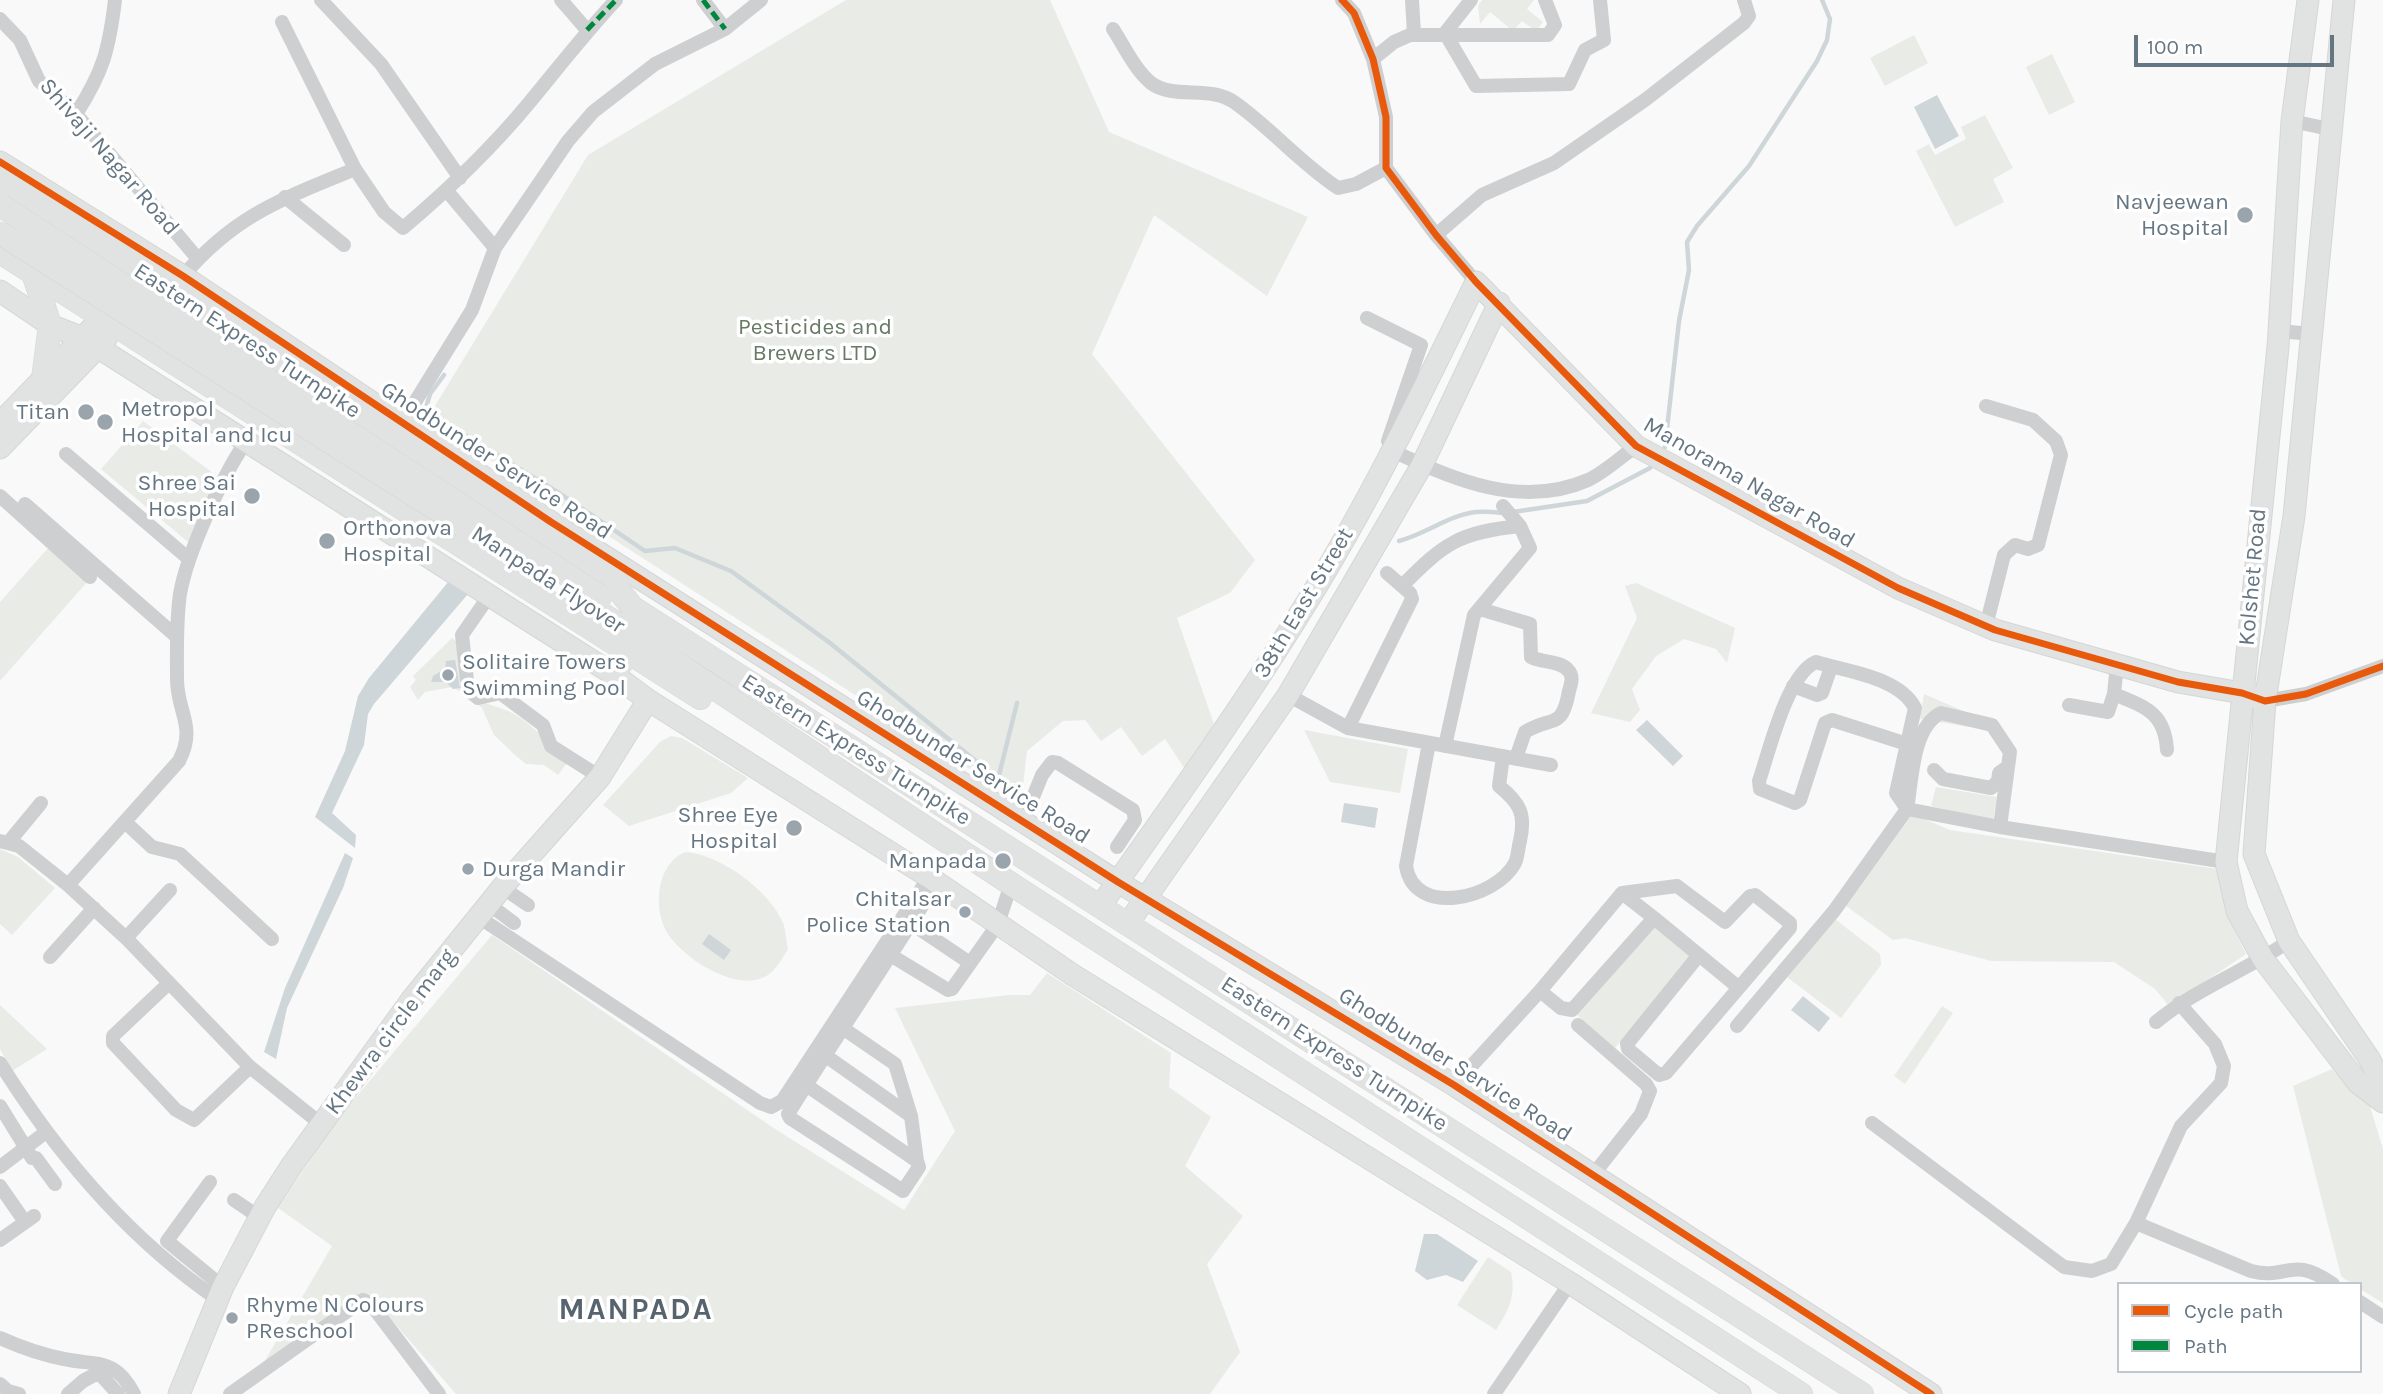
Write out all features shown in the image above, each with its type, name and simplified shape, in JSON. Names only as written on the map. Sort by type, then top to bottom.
[{"type":"main road","name":"Eastern Express Turnpike","points":[[0,186],[547,527],[613,583],[632,607],[1129,922],[1862,1394]]},
{"type":"main road","name":"Manpada Flyover","points":[[0,205],[596,602],[739,707]]},
{"type":"main road","name":"Manpada Flyover","points":[[0,233],[596,602],[632,607]]},
{"type":"main road","name":"Eastern Express Turnpike","points":[[0,252],[712,705],[739,707],[1801,1394]]},
{"type":"main road","points":[[33,273],[50,325],[43,379]]},
{"type":"main road","points":[[255,413],[286,366]]},
{"type":"main road","points":[[613,674],[629,653]]},
{"type":"street","points":[[76,114],[98,80],[110,45],[115,0]]},
{"type":"street","points":[[321,0],[381,64],[460,178]]},
{"type":"street","points":[[561,0],[587,30]]},
{"type":"street","points":[[282,22],[355,169],[384,212],[403,228],[460,178],[528,105],[587,30],[617,0]]},
{"type":"street","points":[[703,0],[725,29]]},
{"type":"street","points":[[402,424],[472,310],[495,248],[568,141],[593,112],[655,64],[725,29],[761,0]]},
{"type":"street","points":[[1113,29],[1151,83],[1169,91],[1210,94],[1230,100],[1311,170],[1338,188],[1356,184],[1385,168],[1386,117],[1373,59],[1353,13],[1342,0]]},
{"type":"street","points":[[1412,0],[1414,34]]},
{"type":"street","points":[[1445,33],[1471,0]]},
{"type":"street","points":[[1373,59],[1394,42],[1414,34],[1548,35],[1555,25],[1545,0]]},
{"type":"street","points":[[1445,33],[1476,86],[1569,84],[1585,50],[1604,40],[1600,0]]},
{"type":"street","points":[[1436,235],[1482,194],[1554,163],[1645,100],[1744,23],[1749,16],[1744,0]]},
{"type":"street","name":"Kolshet Road","points":[[2308,0],[2292,121],[2279,331],[2226,862],[2237,911],[2263,959],[2353,1077],[2380,1079]]},
{"type":"street","name":"Kolshet Road","points":[[2344,0],[2329,129],[2296,496],[2265,701],[2254,854],[2289,942],[2380,1079]]},
{"type":"street","name":"Shivaji Nagar Road","points":[[0,19],[20,40],[39,81],[76,114],[198,259]]},
{"type":"street","points":[[2292,121],[2329,129]]},
{"type":"street","name":"Ghodbunder Service Road","points":[[0,162],[183,276],[402,424],[547,527],[1118,882],[1454,1085],[1931,1394]]},
{"type":"street","name":"Manorama Nagar Road","points":[[1385,168],[1476,282],[1636,446],[1898,588],[1986,626],[2178,682],[2242,693],[2265,701]]},
{"type":"street","points":[[183,276],[198,259],[258,210],[355,169]]},
{"type":"street","points":[[447,191],[495,248]]},
{"type":"street","points":[[285,197],[344,244]]},
{"type":"street","points":[[0,423],[43,379],[90,343],[151,279]]},
{"type":"street","name":"38th East Street","points":[[1101,905],[1217,743],[1309,599],[1390,450],[1476,282]]},
{"type":"street","points":[[0,291],[50,325],[90,343],[244,449],[613,674],[649,700],[933,880],[1073,975],[1570,1283],[1740,1394]]},
{"type":"street","name":"38th East Street","points":[[1129,922],[1288,695],[1422,465],[1499,303]]},
{"type":"street","points":[[1367,318],[1421,345],[1390,450],[1490,490],[1510,492],[1556,489],[1589,479],[1636,446]]},
{"type":"street","points":[[2279,331],[2312,334]]},
{"type":"street","points":[[0,448],[71,375],[90,343]]},
{"type":"street","points":[[71,375],[93,368],[129,369]]},
{"type":"street","points":[[1986,406],[2033,420],[2056,441],[2061,455],[2038,545],[2028,549],[2015,545],[2004,555],[1986,626]]},
{"type":"street","points":[[68,885],[179,761],[187,745],[188,723],[177,684],[180,594],[189,559],[244,449]]},
{"type":"street","points":[[66,454],[189,559]]},
{"type":"street","points":[[2262,492],[2296,496]]},
{"type":"street","points":[[0,496],[90,577]]},
{"type":"street","points":[[25,504],[177,637]]},
{"type":"street","points":[[1445,746],[1474,615],[1530,548],[1520,526],[1503,506]]},
{"type":"street","points":[[1402,586],[1431,555],[1456,540],[1471,533],[1520,526]]},
{"type":"street","points":[[1348,728],[1412,599],[1410,593],[1387,573]]},
{"type":"street","points":[[489,596],[462,635],[468,690],[478,698],[500,693],[543,725],[551,746],[600,777]]},
{"type":"street","points":[[1430,743],[1406,866],[1412,883],[1424,892],[1451,900],[1472,896],[1499,880],[1515,863],[1523,814],[1518,802],[1499,786],[1509,757],[1525,732],[1560,720],[1566,711],[1572,678],[1570,671],[1560,664],[1531,657],[1530,624],[1480,609]]},
{"type":"street","points":[[1907,744],[1832,720],[1825,723],[1800,800],[1796,803],[1760,789],[1759,782],[1793,686],[1808,666],[1816,662],[1891,685],[1910,698],[1915,708],[1907,744],[1896,793],[1907,809],[2000,827],[2226,862]]},
{"type":"street","points":[[2069,705],[2108,712],[2114,694],[2117,664]]},
{"type":"street","points":[[2265,701],[2306,694],[2383,666]]},
{"type":"street","points":[[1793,686],[1818,695],[1822,693],[1831,667]]},
{"type":"street","points":[[2114,694],[2147,707],[2166,729],[2167,750]]},
{"type":"street","points":[[1288,695],[1348,728],[1551,765]]},
{"type":"street","name":"Khewra circle marg","points":[[179,1394],[220,1293],[259,1217],[321,1124],[412,999],[600,777],[649,700]]},
{"type":"street","points":[[1738,1026],[1834,911],[1907,809],[1918,748],[1926,725],[1941,713],[1992,726],[2010,752],[2000,827]]},
{"type":"street","points":[[1217,743],[1242,759]]},
{"type":"street","points":[[1023,822],[1042,775],[1052,762],[1058,763],[1133,810],[1135,820],[1117,847]]},
{"type":"street","points":[[1934,770],[1943,779],[1991,788],[1998,781],[1999,773],[2009,770]]},
{"type":"street","points":[[41,803],[4,842],[37,858],[94,908],[250,1067],[321,1124]]},
{"type":"street","points":[[125,822],[152,847],[180,854],[272,939]]},
{"type":"street","points":[[491,903],[760,1103],[771,1107],[782,1101],[933,880]]},
{"type":"street","points":[[844,1029],[895,1065],[911,1116],[919,1167],[903,1191],[899,1192],[790,1118],[788,1114],[892,956],[933,880]]},
{"type":"street","points":[[892,956],[948,990],[952,989],[998,924],[1011,884]]},
{"type":"street","points":[[1454,1085],[1540,991],[1622,894],[1677,886],[1725,922],[1750,896],[1755,895],[1790,923],[1790,929],[1666,1073],[1659,1075],[1628,1049],[1626,1044],[1699,955]]},
{"type":"street","points":[[126,938],[170,890]]},
{"type":"street","points":[[1622,894],[1738,987]]},
{"type":"street","points":[[491,903],[528,905]]},
{"type":"street","points":[[491,903],[514,923]]},
{"type":"street","points":[[50,957],[94,908]]},
{"type":"street","points":[[1540,991],[1561,1008],[1572,1010],[1654,918]]},
{"type":"street","points":[[912,923],[970,963]]},
{"type":"street","points":[[2156,1022],[2179,1003],[2263,959],[2289,942]]},
{"type":"street","points":[[168,984],[113,1036],[113,1043],[176,1110],[194,1121],[250,1067]]},
{"type":"street","points":[[1872,1123],[2064,1267],[2092,1271],[2111,1264],[2136,1223],[2181,1126],[2221,1083],[2224,1066],[2215,1044],[2179,1003]]},
{"type":"street","points":[[1578,1025],[1646,1084],[1650,1091],[1641,1114],[1594,1175]]},
{"type":"street","points":[[826,1056],[911,1116]]},
{"type":"street","points":[[0,1063],[46,1132],[99,1198],[193,1283],[220,1293]]},
{"type":"street","points":[[806,1085],[917,1161]]},
{"type":"street","points":[[0,1106],[26,1147],[55,1184]]},
{"type":"street","points":[[0,1167],[46,1132]]},
{"type":"street","points":[[210,1182],[167,1241],[220,1293]]},
{"type":"street","points":[[0,1186],[30,1219],[0,1240]]},
{"type":"street","points":[[233,1200],[259,1217]]},
{"type":"street","points":[[2136,1223],[2251,1271],[2262,1274],[2305,1268],[2330,1282]]},
{"type":"street","points":[[1494,1394],[1570,1283]]},
{"type":"street","points":[[230,1394],[363,1300],[370,1303],[439,1394]]},
{"type":"street","points":[[2362,1303],[2383,1317]]},
{"type":"street","points":[[0,1338],[65,1359],[100,1362],[124,1377],[134,1394]]},
{"type":"street","points":[[68,1394],[94,1375],[102,1376],[118,1394]]},
{"type":"street","points":[[0,1384],[8,1391],[19,1394]]},
{"type":"green space","name":"Pesticides and Brewers LTD","points":[[846,0],[1050,0],[1109,132],[1308,217],[1267,296],[1154,215],[1092,354],[1255,560],[1230,593],[1177,618],[1214,724],[1185,769],[1165,739],[1142,756],[1121,727],[1101,741],[1085,720],[1063,721],[1027,751],[1021,802],[427,419],[588,155]]},
{"type":"green space","points":[[1482,0],[1534,0],[1527,9],[1543,22],[1536,31],[1522,21],[1513,31],[1490,12],[1480,24],[1478,6]]},
{"type":"green space","points":[[1914,35],[1928,63],[1885,86],[1870,58]]},
{"type":"green space","points":[[2052,54],[2075,102],[2049,115],[2026,67]]},
{"type":"green space","points":[[1985,115],[2013,168],[1993,179],[2004,202],[1955,227],[1916,151],[1929,144],[1935,155],[1966,139],[1961,127]]},
{"type":"green space","points":[[143,421],[221,479],[188,542],[101,469]]},
{"type":"green space","points":[[49,547],[88,581],[0,681],[0,602]]},
{"type":"green space","points":[[1636,583],[1735,628],[1727,663],[1716,649],[1684,639],[1656,656],[1632,689],[1640,710],[1630,722],[1591,713],[1637,618],[1625,586]]},
{"type":"green space","points":[[452,638],[459,643],[469,695],[514,714],[536,730],[567,763],[558,775],[544,765],[526,764],[515,755],[494,735],[482,708],[452,687],[425,692],[418,700],[410,687],[416,680],[413,676]]},
{"type":"green space","points":[[1924,694],[1975,716],[1970,727],[1920,719]]},
{"type":"green space","points":[[1304,730],[1408,749],[1400,793],[1330,782]]},
{"type":"green space","points":[[671,736],[682,738],[748,778],[731,793],[629,826],[603,805],[661,741]]},
{"type":"green space","points":[[1936,787],[1997,797],[1993,821],[1931,806]]},
{"type":"green space","points":[[1912,814],[1950,830],[2218,869],[2226,913],[2246,954],[2169,1006],[2155,989],[2114,962],[1991,961],[1905,938],[1893,940],[1846,906]]},
{"type":"green space","points":[[0,849],[18,857],[55,888],[12,935],[0,924]]},
{"type":"green space","points":[[685,852],[713,859],[742,876],[756,887],[776,911],[784,926],[788,949],[777,967],[768,975],[756,980],[729,978],[701,965],[670,937],[660,915],[662,878],[675,858]]},
{"type":"green space","points":[[1835,919],[1880,954],[1881,965],[1841,1018],[1787,977]]},
{"type":"green space","points":[[1657,921],[1695,954],[1615,1048],[1577,1015]]},
{"type":"green space","points":[[492,935],[772,1127],[904,1210],[955,1131],[895,1008],[1030,995],[1047,973],[1171,1053],[1169,1087],[1211,1117],[1185,1166],[1243,1216],[1207,1264],[1240,1352],[1210,1394],[456,1394],[369,1294],[263,1364],[332,1246],[278,1208],[336,1121]]},
{"type":"green space","points":[[0,1005],[47,1049],[12,1071],[0,1049]]},
{"type":"green space","points":[[1942,1006],[1953,1013],[1905,1084],[1894,1076]]},
{"type":"green space","points":[[2332,1069],[2370,1106],[2383,1149],[2383,1303],[2362,1290],[2362,1282],[2349,1282],[2341,1276],[2293,1086]]},
{"type":"green space","points":[[1488,1257],[1511,1272],[1513,1288],[1505,1316],[1496,1330],[1457,1305]]},
{"type":"shaded area","points":[[1937,95],[1959,136],[1935,149],[1914,107]]},
{"type":"shaded area","points":[[449,581],[468,594],[374,704],[368,714],[364,745],[332,813],[356,835],[355,848],[315,817],[345,751],[358,696],[369,678]]},
{"type":"shaded area","name":"Solitaire Towers Swimming Pool","points":[[455,660],[460,688],[453,689],[446,682],[431,682],[433,676],[445,669],[446,661]]},
{"type":"shaded area","points":[[1647,720],[1683,756],[1673,766],[1636,730]]},
{"type":"shaded area","points":[[1344,803],[1378,808],[1375,828],[1341,822]]},
{"type":"shaded area","points":[[345,853],[353,858],[343,888],[287,1008],[276,1059],[264,1052],[285,988]]},
{"type":"shaded area","points":[[709,934],[731,950],[724,960],[702,944]]},
{"type":"shaded area","points":[[1803,996],[1830,1018],[1819,1032],[1791,1010]]},
{"type":"shaded area","points":[[1424,1234],[1437,1234],[1478,1261],[1463,1282],[1446,1275],[1427,1280],[1415,1271]]},
{"type":"waterway","points":[[1665,447],[1679,321],[1689,270],[1687,242],[1697,226],[1749,166],[1817,61],[1827,40],[1830,19],[1822,0]]},
{"type":"waterway","points":[[444,375],[430,394],[425,411],[559,493],[645,551],[675,548],[731,571],[830,643],[998,779],[1017,703]]},
{"type":"waterway","points":[[1513,512],[1587,501],[1650,468]]},
{"type":"waterway","points":[[1399,541],[1466,514],[1504,513]]},
{"type":"marked path","points":[[587,30],[616,0]]},
{"type":"marked path","points":[[703,0],[725,29]]},
{"type":"cycle path","points":[[1342,0],[1354,13],[1373,59],[1386,117],[1386,168],[1436,235],[1476,282],[1636,446],[1898,588],[1995,630],[2178,682],[2242,693],[2265,701],[2306,694],[2383,666]]},
{"type":"cycle path","points":[[0,162],[183,276],[551,522],[1118,882],[1454,1085],[1931,1394]]},
{"type":"place","name":"Navjeewan Hospital","points":[[2245,215]]},
{"type":"place","name":"Titan","points":[[86,412]]},
{"type":"place","name":"Metropol Hospital and Icu","points":[[105,422]]},
{"type":"place","name":"Shree Sai Hospital","points":[[252,496]]},
{"type":"place","name":"Orthonova Hospital","points":[[327,541]]},
{"type":"place","name":"Solitaire Towers Swimming Pool","points":[[448,675]]},
{"type":"place","name":"Shree Eye Hospital","points":[[794,828]]},
{"type":"place","name":"Manpada","points":[[1003,861]]},
{"type":"place","name":"Durga Mandir","points":[[468,869]]},
{"type":"place","name":"Chitalsar Police Station","points":[[965,912]]},
{"type":"place","name":"Rhyme N Colours PReschool","points":[[232,1318]]},
{"type":"district","name":"MANPADA","points":[[636,1310]]}]
